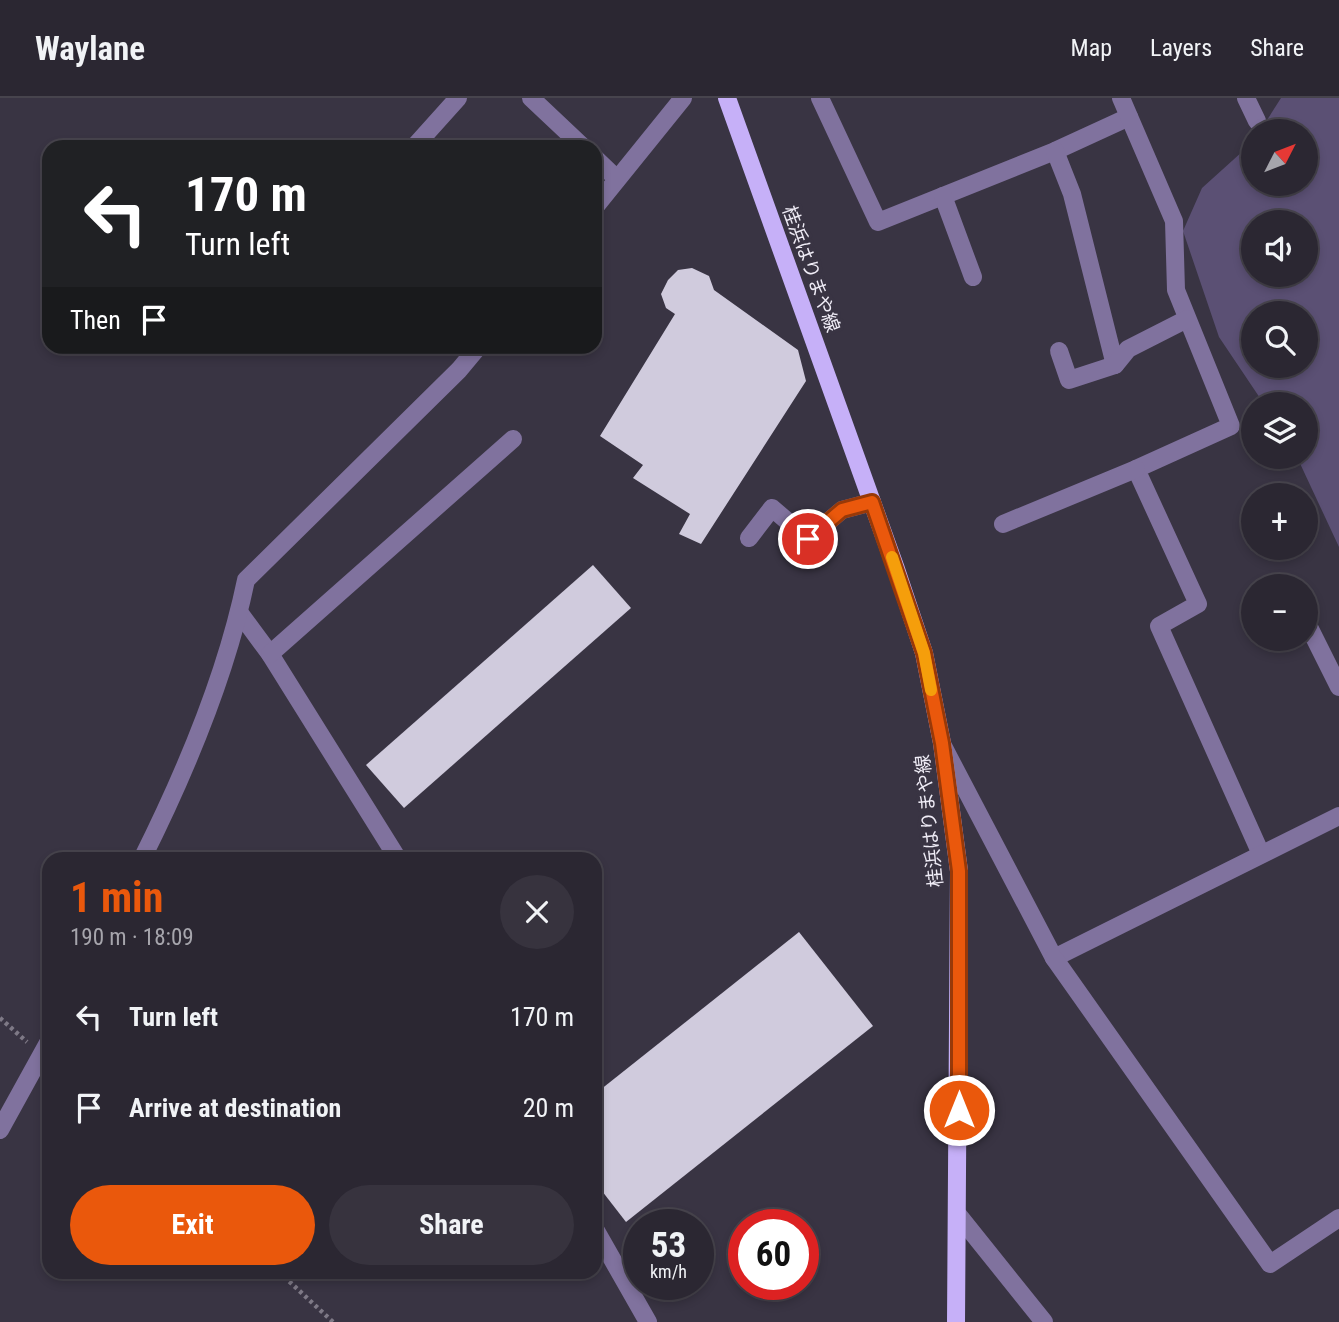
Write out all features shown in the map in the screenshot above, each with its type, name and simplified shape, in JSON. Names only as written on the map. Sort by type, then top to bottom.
[{"type":"main road","name":"桂浜はりまや線","points":[[727,98],[924,653],[942,743],[959,871],[956,1322]]},
{"type":"street","points":[[420,140],[458,98]]},
{"type":"street","points":[[531,98],[576,140]]},
{"type":"street","points":[[602,197],[683,98]]},
{"type":"street","points":[[820,98],[878,222],[1055,151],[1129,117]]},
{"type":"street","points":[[1003,524],[1231,426],[1176,290],[1174,221],[1121,98]]},
{"type":"street","points":[[1246,98],[1256,119]]},
{"type":"street","points":[[1055,151],[1072,194],[1115,365]]},
{"type":"street","points":[[602,165],[617,179]]},
{"type":"street","points":[[943,196],[973,277]]},
{"type":"street","points":[[1059,351],[1069,380],[1115,365],[1128,349],[1187,319]]},
{"type":"street","points":[[145,852],[203,719],[239,611],[246,580],[459,370],[472,354]]},
{"type":"street","points":[[270,654],[513,439]]},
{"type":"street","points":[[1136,469],[1198,604],[1159,626],[1261,854]]},
{"type":"street","points":[[749,538],[772,508],[808,539],[842,510],[872,502]]},
{"type":"street","points":[[239,611],[270,654],[394,852]]},
{"type":"street","points":[[1318,645],[1339,687]]},
{"type":"street","points":[[942,743],[1054,958],[1270,1264],[1339,1218]]},
{"type":"street","points":[[1054,958],[1339,816]]},
{"type":"street","points":[[0,1130],[42,1053]]},
{"type":"street","points":[[958,1216],[1044,1322]]},
{"type":"street","points":[[602,1241],[648,1322]]},
{"type":"path","points":[[0,1018],[42,1046]]},
{"type":"path","points":[[287,1279],[333,1322]]},
{"type":"shaded area","points":[[1281,98],[1339,98],[1339,547],[1318,502],[1318,483],[1309,483],[1303,469],[1318,469],[1318,392],[1256,392],[1247,378],[1318,378],[1318,301],[1241,301],[1241,370],[1219,337],[1183,231],[1202,188],[1241,153],[1241,196],[1318,196],[1318,119],[1268,119]]},
{"type":"building","points":[[692,268],[709,276],[714,290],[798,350],[806,381],[701,544],[679,534],[690,514],[633,478],[643,465],[600,436],[675,314],[666,308],[661,294],[668,280],[678,270]]},
{"type":"building","points":[[593,565],[631,608],[404,808],[366,765]]},
{"type":"building","points":[[799,932],[873,1026],[642,1209],[623,1209],[623,1218],[602,1191],[602,1088]]},
{"type":"slow traffic","points":[[892,557],[924,653],[931,690]]},
{"type":"route","points":[[808,539],[842,510],[872,502],[924,653],[942,743],[959,871],[959,1110]]}]
